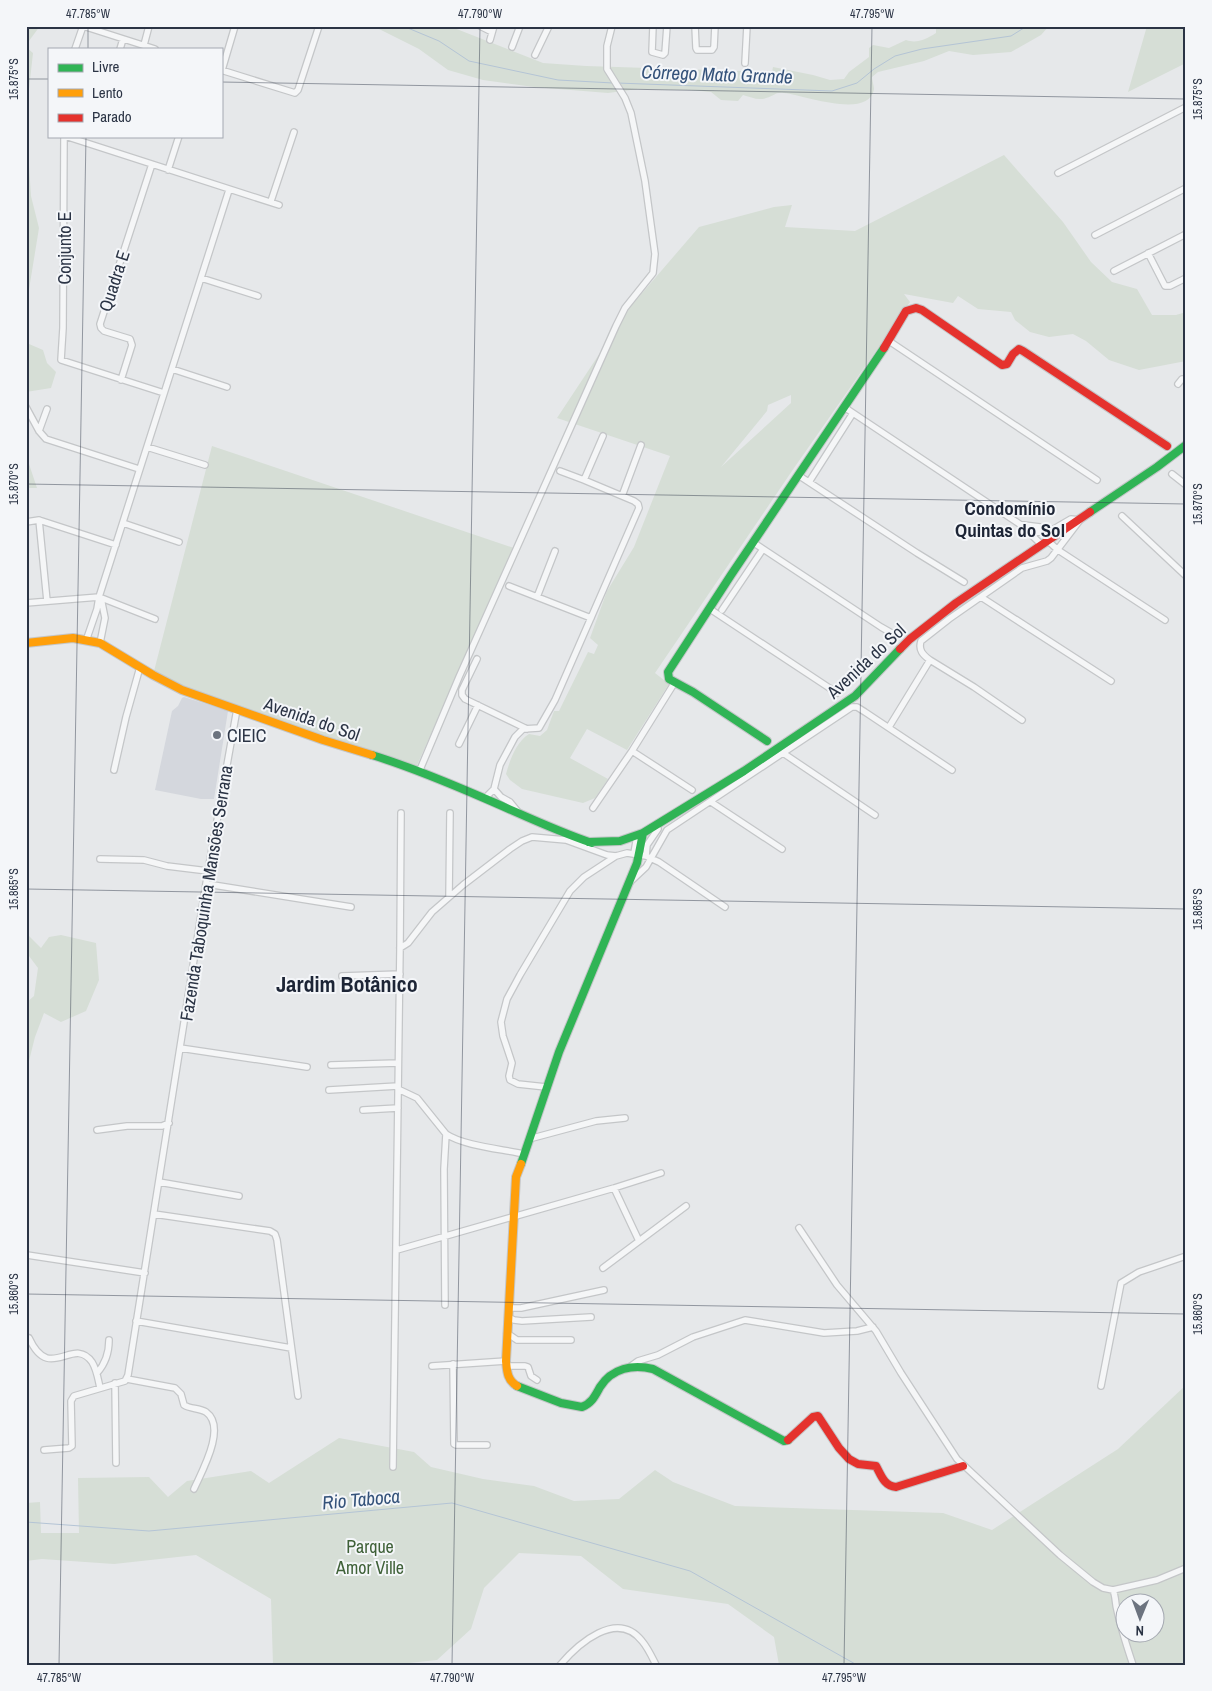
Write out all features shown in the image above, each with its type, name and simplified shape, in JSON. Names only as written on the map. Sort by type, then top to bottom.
[{"type":"street","points":[[75,48],[83,26],[152,48]]},
{"type":"street","points":[[144,45],[149,26]]},
{"type":"street","points":[[235,26],[222,70],[295,93],[298,90],[319,26]]},
{"type":"street","points":[[480,26],[493,29],[490,40]]},
{"type":"street","points":[[512,47],[520,26]]},
{"type":"street","points":[[535,55],[548,26]]},
{"type":"street","points":[[419,772],[459,677],[616,326],[625,308],[653,273],[656,254],[653,229],[631,113],[626,100],[606,69],[612,26]]},
{"type":"street","points":[[653,26],[652,52],[663,55],[665,53],[667,26]]},
{"type":"street","points":[[695,26],[696,49],[707,50],[714,48],[714,26]]},
{"type":"street","points":[[745,63],[747,26]]},
{"type":"street","points":[[120,48],[124,39]]},
{"type":"street","points":[[1058,173],[1186,107]]},
{"type":"street","points":[[271,201],[294,132]]},
{"type":"street","name":"Conjunto E","points":[[65,138],[63,328],[60,360],[121,380]]},
{"type":"street","points":[[71,138],[279,205]]},
{"type":"street","points":[[89,144],[90,138]]},
{"type":"street","points":[[168,170],[178,138]]},
{"type":"street","name":"Quadra E","points":[[121,380],[132,342],[130,339],[104,331],[100,324],[152,164]]},
{"type":"street","points":[[1095,235],[1186,188]]},
{"type":"street","points":[[87,638],[229,190]]},
{"type":"street","points":[[1114,271],[1186,234]]},
{"type":"street","points":[[1148,253],[1165,286],[1170,286],[1186,278]]},
{"type":"street","points":[[200,278],[258,296]]},
{"type":"street","points":[[767,741],[669,679],[668,672],[889,341],[906,311],[916,308],[922,310],[1005,365],[1019,349],[1167,446]]},
{"type":"street","points":[[889,341],[1096,480]]},
{"type":"street","points":[[172,370],[227,387]]},
{"type":"street","points":[[1178,384],[1182,379],[1186,380]]},
{"type":"street","points":[[121,380],[164,394]]},
{"type":"street","points":[[26,407],[39,432],[46,439],[139,469]]},
{"type":"street","points":[[844,407],[1021,525],[1045,538],[1058,550],[1165,620]]},
{"type":"street","points":[[39,432],[47,409]]},
{"type":"street","points":[[809,482],[853,413]]},
{"type":"street","points":[[584,480],[603,436]]},
{"type":"street","points":[[622,496],[641,445]]},
{"type":"street","points":[[1022,720],[930,660],[922,653],[921,641],[1022,568],[1047,561],[1058,550],[1080,520],[1186,445]]},
{"type":"street","points":[[147,447],[205,465]]},
{"type":"street","points":[[816,448],[826,454]]},
{"type":"street","points":[[477,659],[462,690],[462,695],[478,705],[526,728],[537,729],[542,724],[555,700],[638,508],[637,503],[560,471]]},
{"type":"street","points":[[1172,474],[1186,485]]},
{"type":"street","points":[[798,475],[964,582]]},
{"type":"street","points":[[1122,516],[1186,576]]},
{"type":"street","points":[[26,522],[39,520],[116,545]]},
{"type":"street","points":[[39,520],[46,601]]},
{"type":"street","name":"Avenida do Sol","points":[[639,837],[744,771],[848,701],[910,639],[926,626],[1026,555],[1045,538],[1080,520]]},
{"type":"street","points":[[123,523],[179,542]]},
{"type":"street","points":[[1021,525],[1040,527],[1045,538]]},
{"type":"street","points":[[754,543],[895,636],[898,635]]},
{"type":"street","points":[[536,596],[555,551]]},
{"type":"street","points":[[722,610],[761,552]]},
{"type":"street","points":[[731,575],[741,582]]},
{"type":"street","points":[[510,586],[591,618]]},
{"type":"street","points":[[100,596],[105,618],[100,643]]},
{"type":"street","points":[[26,603],[100,596],[156,619]]},
{"type":"street","points":[[981,596],[1111,681]]},
{"type":"street","points":[[710,609],[837,694]]},
{"type":"street","name":"Avenida do Sol","points":[[26,643],[87,638],[100,643],[182,690],[323,740],[401,764],[589,842],[639,837],[658,829],[673,816]]},
{"type":"street","points":[[888,727],[930,660]]},
{"type":"street","points":[[114,770],[140,667]]},
{"type":"street","points":[[593,808],[632,751],[675,682]]},
{"type":"street","points":[[459,744],[478,705]]},
{"type":"street","points":[[873,1327],[857,1331],[824,1334],[745,1320],[735,1322],[693,1337],[658,1355],[638,1361],[622,1369],[610,1376],[593,1400],[583,1407],[570,1406],[520,1388],[510,1380],[507,1365],[508,1308],[516,1177],[546,1087],[583,991],[637,863],[667,830],[854,706],[952,770]]},
{"type":"street","name":"Fazenda Taboquinha Mansões Serrana","points":[[127,1379],[208,871],[237,709]]},
{"type":"street","points":[[484,798],[494,789],[500,766],[510,746],[518,733],[526,728]]},
{"type":"street","points":[[632,751],[692,790]]},
{"type":"street","points":[[783,753],[875,815]]},
{"type":"street","points":[[494,789],[501,797],[510,802],[521,815]]},
{"type":"street","points":[[711,802],[782,849]]},
{"type":"street","points":[[393,1467],[401,813]]},
{"type":"street","points":[[449,897],[450,813]]},
{"type":"street","points":[[643,855],[658,829]]},
{"type":"street","points":[[400,948],[408,943],[432,912],[449,897],[522,841],[532,837],[566,840],[601,854],[616,856]]},
{"type":"street","points":[[639,837],[645,869]]},
{"type":"street","points":[[639,837],[647,846]]},
{"type":"street","points":[[546,1087],[518,1084],[510,1080],[512,1063],[501,1022],[504,1007],[520,975],[570,891],[584,877],[616,856],[624,853],[643,855],[725,907]]},
{"type":"street","points":[[100,859],[144,860],[167,866],[208,871]]},
{"type":"street","points":[[637,863],[640,868],[645,869]]},
{"type":"street","points":[[630,882],[645,869]]},
{"type":"street","points":[[207,884],[351,907]]},
{"type":"street","points":[[342,976],[400,974]]},
{"type":"street","points":[[180,1048],[307,1067]]},
{"type":"street","points":[[331,1065],[398,1063]]},
{"type":"street","points":[[329,1090],[398,1088],[417,1098],[446,1134],[461,1141],[524,1154]]},
{"type":"street","points":[[363,1110],[398,1108]]},
{"type":"street","points":[[529,1139],[596,1121],[625,1118]]},
{"type":"street","points":[[97,1130],[128,1126],[158,1126],[169,1123]]},
{"type":"street","points":[[445,1305],[444,1169],[446,1134]]},
{"type":"street","points":[[397,1250],[661,1173]]},
{"type":"street","points":[[159,1182],[239,1196]]},
{"type":"street","points":[[614,1188],[639,1241]]},
{"type":"street","points":[[603,1268],[686,1206]]},
{"type":"street","points":[[154,1214],[270,1231],[276,1234],[298,1396]]},
{"type":"street","points":[[799,1228],[838,1285],[873,1327],[945,1443],[963,1466],[1065,1560],[1093,1582],[1103,1588],[1113,1590],[1157,1580],[1186,1568]]},
{"type":"street","points":[[27,1254],[145,1273]]},
{"type":"street","points":[[1101,1386],[1121,1283],[1139,1272],[1186,1256]]},
{"type":"street","points":[[508,1308],[521,1308],[604,1290]]},
{"type":"street","points":[[508,1317],[522,1321],[591,1317]]},
{"type":"street","points":[[136,1321],[291,1348]]},
{"type":"street","points":[[507,1333],[517,1340],[571,1340]]},
{"type":"street","points":[[29,1338],[38,1353],[48,1359],[75,1353],[83,1354],[92,1362],[97,1373],[100,1388]]},
{"type":"street","points":[[97,1373],[106,1362],[109,1340]]},
{"type":"street","points":[[453,1364],[454,1444],[487,1445]]},
{"type":"street","points":[[432,1366],[453,1364],[526,1366],[531,1376],[537,1380]]},
{"type":"street","points":[[631,1366],[654,1369],[784,1442],[813,1417],[818,1416],[837,1445],[849,1458],[855,1462],[876,1466],[886,1484],[890,1487],[963,1466]]},
{"type":"street","points":[[44,1450],[69,1448],[72,1446],[72,1398],[77,1395],[127,1379],[175,1388],[181,1394],[184,1405],[203,1411],[211,1417],[214,1426],[213,1442],[194,1489]]},
{"type":"street","points":[[115,1383],[116,1463]]},
{"type":"street","points":[[1113,1590],[1115,1605],[1133,1665]]},
{"type":"street","points":[[560,1665],[595,1634],[607,1629],[625,1630],[633,1633],[642,1640],[656,1665]]},
{"type":"shaded area","points":[[184,697],[228,711],[214,799],[201,799],[155,790],[172,711]]},
{"type":"green space","points":[[26,26],[40,26],[26,45]]},
{"type":"green space","points":[[373,26],[449,26],[543,63],[772,72],[773,67],[830,80],[844,79],[849,72],[869,57],[869,48],[873,45],[889,48],[906,40],[921,40],[936,33],[936,26],[1049,26],[1041,35],[1011,52],[973,55],[949,51],[924,61],[878,72],[872,77],[874,89],[870,98],[861,103],[849,104],[820,101],[784,93],[760,99],[743,95],[738,101],[721,100],[711,92],[689,90],[638,89],[608,93],[534,87],[483,80],[448,70],[419,49]]},
{"type":"green space","points":[[1147,26],[1186,26],[1186,63],[1128,92]]},
{"type":"green space","points":[[26,47],[33,53],[29,89],[29,166],[31,196],[39,228],[26,308]]},
{"type":"green space","points":[[1004,155],[1063,222],[1091,262],[1112,282],[1137,289],[1152,315],[1176,315],[1186,312],[1186,361],[1139,370],[1109,360],[1086,341],[1073,334],[1049,337],[1030,332],[1015,320],[1011,312],[978,309],[958,296],[953,303],[904,294],[910,302],[794,468],[655,673],[669,684],[627,750],[587,729],[570,758],[608,779],[595,798],[583,803],[522,789],[510,780],[506,774],[512,757],[524,737],[529,734],[540,736],[547,730],[554,711],[559,711],[588,652],[594,654],[598,645],[590,638],[607,591],[634,547],[670,456],[557,418],[631,306],[699,227],[774,207],[792,205],[785,227],[855,231]],"holes":[[[791,395],[791,403],[721,467],[767,411],[768,405]]]},
{"type":"green space","points":[[26,340],[29,344],[43,350],[47,363],[56,372],[51,388],[26,392]]},
{"type":"green space","points":[[212,446],[514,548],[414,772],[153,675]]},
{"type":"green space","points":[[26,461],[29,464],[37,488],[26,488]]},
{"type":"green space","points":[[26,933],[41,948],[49,937],[61,935],[96,943],[99,980],[86,1011],[61,1022],[44,1013],[35,1037],[26,1073],[26,1003],[34,996],[38,968],[26,952]]},
{"type":"green space","name":"Parque Amor Ville","points":[[1186,1385],[1186,1665],[779,1665],[774,1637],[728,1604],[623,1589],[581,1556],[519,1553],[484,1588],[471,1629],[437,1660],[409,1663],[409,1665],[273,1665],[271,1599],[196,1555],[114,1564],[42,1559],[26,1561],[26,1503],[40,1502],[41,1533],[79,1533],[78,1478],[149,1477],[168,1497],[187,1481],[251,1471],[269,1483],[339,1438],[414,1452],[431,1467],[483,1479],[534,1486],[574,1501],[619,1499],[655,1470],[673,1482],[735,1506],[943,1513],[992,1530],[1118,1449]]},
{"type":"waterway","name":"Córrego Mato Grande","points":[[403,26],[439,41],[469,61],[558,80],[613,83]]},
{"type":"waterway","name":"Córrego Mato Grande","points":[[617,83],[832,91],[857,83],[874,69],[895,56],[922,49],[1011,36],[1027,26]]},
{"type":"waterway","name":"Rio Taboca","points":[[26,1522],[149,1531],[452,1503],[690,1571],[857,1665]]},
{"type":"traffic: fast","points":[[767,741],[693,692],[669,679],[668,672],[884,348]]},
{"type":"traffic: fast","points":[[1090,512],[1186,445]]},
{"type":"traffic: fast","points":[[589,842],[620,841],[643,833],[744,771],[855,696],[900,649]]},
{"type":"traffic: fast","points":[[372,755],[430,776],[592,843]]},
{"type":"traffic: fast","points":[[521,1164],[559,1052],[637,863],[643,833]]},
{"type":"traffic: fast","points":[[517,1386],[561,1403],[582,1407],[591,1401],[611,1375],[631,1367],[653,1369],[784,1441],[788,1440]]},
{"type":"traffic: slow","points":[[26,643],[73,638],[100,643],[182,690],[323,740],[372,755]]},
{"type":"traffic: slow","points":[[517,1386],[509,1378],[506,1361],[516,1177],[521,1164]]},
{"type":"traffic: jam","points":[[884,348],[906,311],[916,308],[922,310],[1002,365],[1007,364],[1013,354],[1019,349],[1023,351],[1167,446]]},
{"type":"traffic: jam","points":[[900,649],[956,603],[1090,512]]},
{"type":"traffic: jam","points":[[788,1440],[813,1417],[818,1416],[839,1448],[849,1459],[858,1464],[876,1466],[886,1482],[896,1487],[963,1466]]},
{"type":"place","name":"CIEIC","points":[[217,735]]},
{"type":"district","name":"Condomínio Quintas do Sol","points":[[1010,519]]},
{"type":"district","name":"Jardim Botânico","points":[[347,984]]}]
